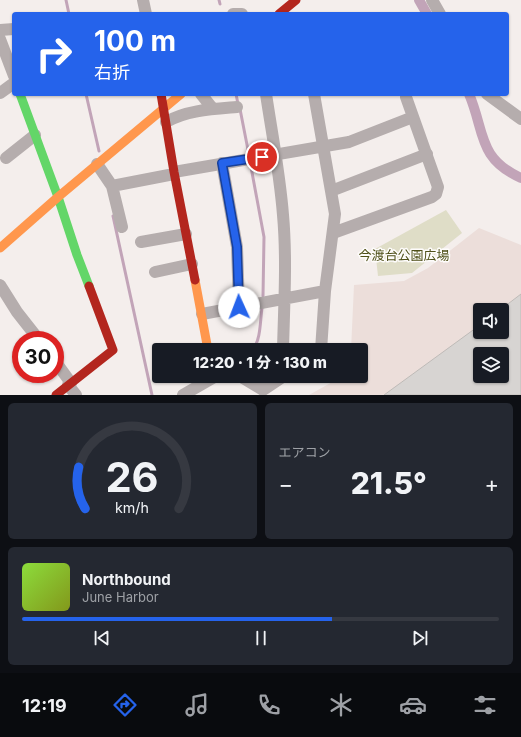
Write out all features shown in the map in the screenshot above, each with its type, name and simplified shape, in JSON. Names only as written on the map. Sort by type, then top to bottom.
[{"type":"street","points":[[143,0],[146,12]]},
{"type":"street","points":[[432,0],[439,12]]},
{"type":"street","points":[[283,12],[294,6]]},
{"type":"street","points":[[0,30],[12,29]]},
{"type":"street","points":[[0,39],[12,71]]},
{"type":"street","points":[[0,93],[12,84]]},
{"type":"street","points":[[21,96],[58,197],[77,255],[113,350],[56,395]]},
{"type":"street","points":[[161,96],[174,173],[207,343]]},
{"type":"street","points":[[0,248],[58,197],[164,110],[179,96]]},
{"type":"street","points":[[203,96],[213,109]]},
{"type":"street","points":[[266,96],[276,154],[283,214],[283,343]]},
{"type":"street","points":[[314,96],[335,214],[325,291],[321,343]]},
{"type":"street","points":[[490,96],[521,119]]},
{"type":"street","points":[[333,233],[432,197],[436,194],[438,187],[406,98]]},
{"type":"street","points":[[166,122],[177,116],[213,109],[236,107]]},
{"type":"street","points":[[112,186],[222,163],[349,142],[413,117]]},
{"type":"street","points":[[6,158],[35,135]]},
{"type":"street","points":[[331,191],[426,154]]},
{"type":"street","points":[[222,163],[237,247],[239,307]]},
{"type":"street","points":[[97,164],[112,186],[122,227]]},
{"type":"street","points":[[141,242],[186,234]]},
{"type":"street","points":[[155,272],[192,264]]},
{"type":"street","points":[[0,285],[17,312],[32,331]]},
{"type":"street","points":[[202,314],[325,291]]},
{"type":"street","points":[[64,375],[76,395]]},
{"type":"street","points":[[183,395],[204,383]]},
{"type":"street","points":[[252,383],[263,390],[274,383]]},
{"type":"shaded area","points":[[479,228],[521,245],[521,395],[309,395],[330,383],[368,383],[368,343],[351,343],[354,285],[404,281],[428,268]]},
{"type":"green space","name":"今渡台公園広場","points":[[446,210],[462,233],[412,273],[378,276],[375,249]]},
{"type":"building","points":[[521,294],[521,395],[384,395],[473,330],[473,339],[509,339],[509,303]]},
{"type":"waterway","points":[[66,0],[69,12]]},
{"type":"waterway","points":[[219,0],[220,4]]},
{"type":"waterway","points":[[419,0],[426,12]]},
{"type":"waterway","points":[[86,96],[99,151]]},
{"type":"waterway","points":[[236,96],[238,104]]},
{"type":"waterway","points":[[470,96],[484,142],[489,152],[497,162],[521,178]]},
{"type":"waterway","points":[[240,109],[249,155]]},
{"type":"waterway","points":[[251,167],[264,237],[263,296]]},
{"type":"waterway","points":[[113,216],[152,395]]},
{"type":"waterway","points":[[257,343],[262,308]]},
{"type":"traffic: fast","points":[[21,96],[89,286]]},
{"type":"traffic: slow","points":[[0,248],[58,197],[179,96]]},
{"type":"traffic: slow","points":[[195,280],[207,343]]},
{"type":"traffic: jam","points":[[281,12],[296,0]]},
{"type":"traffic: jam","points":[[161,96],[174,172],[195,280]]},
{"type":"traffic: jam","points":[[56,395],[113,350],[89,286]]},
{"type":"route","points":[[239,307],[237,247],[222,163],[262,157]]}]
